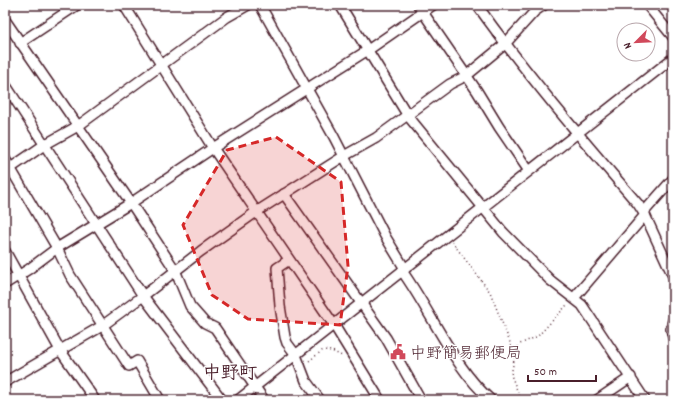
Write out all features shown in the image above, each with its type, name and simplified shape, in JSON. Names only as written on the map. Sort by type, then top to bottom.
[{"type":"street","points":[[20,43],[77,5]]},
{"type":"street","points":[[124,5],[213,148],[334,325],[380,400]]},
{"type":"street","points":[[8,170],[44,145],[78,126],[227,17],[248,5]]},
{"type":"street","points":[[260,5],[344,156],[404,270],[459,361],[474,382],[490,400]]},
{"type":"street","points":[[340,5],[408,116],[503,232],[550,280],[582,305],[645,400]]},
{"type":"street","points":[[5,284],[57,248],[131,203],[213,148],[368,50],[420,9],[433,5]]},
{"type":"street","points":[[477,5],[505,44],[576,134],[644,214],[673,276]]},
{"type":"street","points":[[5,382],[102,326],[175,270],[256,212],[344,156],[376,138],[450,84],[466,76],[505,44],[535,11],[544,5]]},
{"type":"street","points":[[648,5],[673,37]]},
{"type":"street","points":[[420,9],[529,171]]},
{"type":"street","points":[[5,20],[8,31],[20,43],[78,126],[175,270],[190,306],[205,323],[215,328],[264,400]]},
{"type":"street","points":[[238,400],[673,58]]},
{"type":"street","points":[[5,84],[143,296],[222,400]]},
{"type":"street","points":[[5,160],[8,170],[57,248],[70,275],[102,326],[129,366],[137,361],[160,400]]},
{"type":"street","points":[[574,298],[673,179]]},
{"type":"street","points":[[284,194],[386,338],[421,400]]},
{"type":"street","points":[[5,251],[60,350],[95,400]]},
{"type":"street","points":[[289,260],[277,268],[280,306],[285,337],[287,343],[296,355],[306,381],[320,400]]},
{"type":"street","points":[[673,320],[671,329],[673,337]]},
{"type":"street","points":[[597,400],[631,377]]},
{"type":"path","points":[[447,236],[490,292],[515,355]]},
{"type":"path","points":[[521,400],[511,375],[515,355],[520,344],[538,336],[574,298]]},
{"type":"path","points":[[303,366],[324,350],[339,354],[346,362]]},
{"type":"highlighted area","points":[[276,137],[341,182],[348,266],[340,325],[248,319],[212,295],[183,225],[227,150]]},
{"type":"place","name":"中野簡易郵便局","points":[[398,352]]},
{"type":"district","name":"中野町","points":[[230,372]]}]
